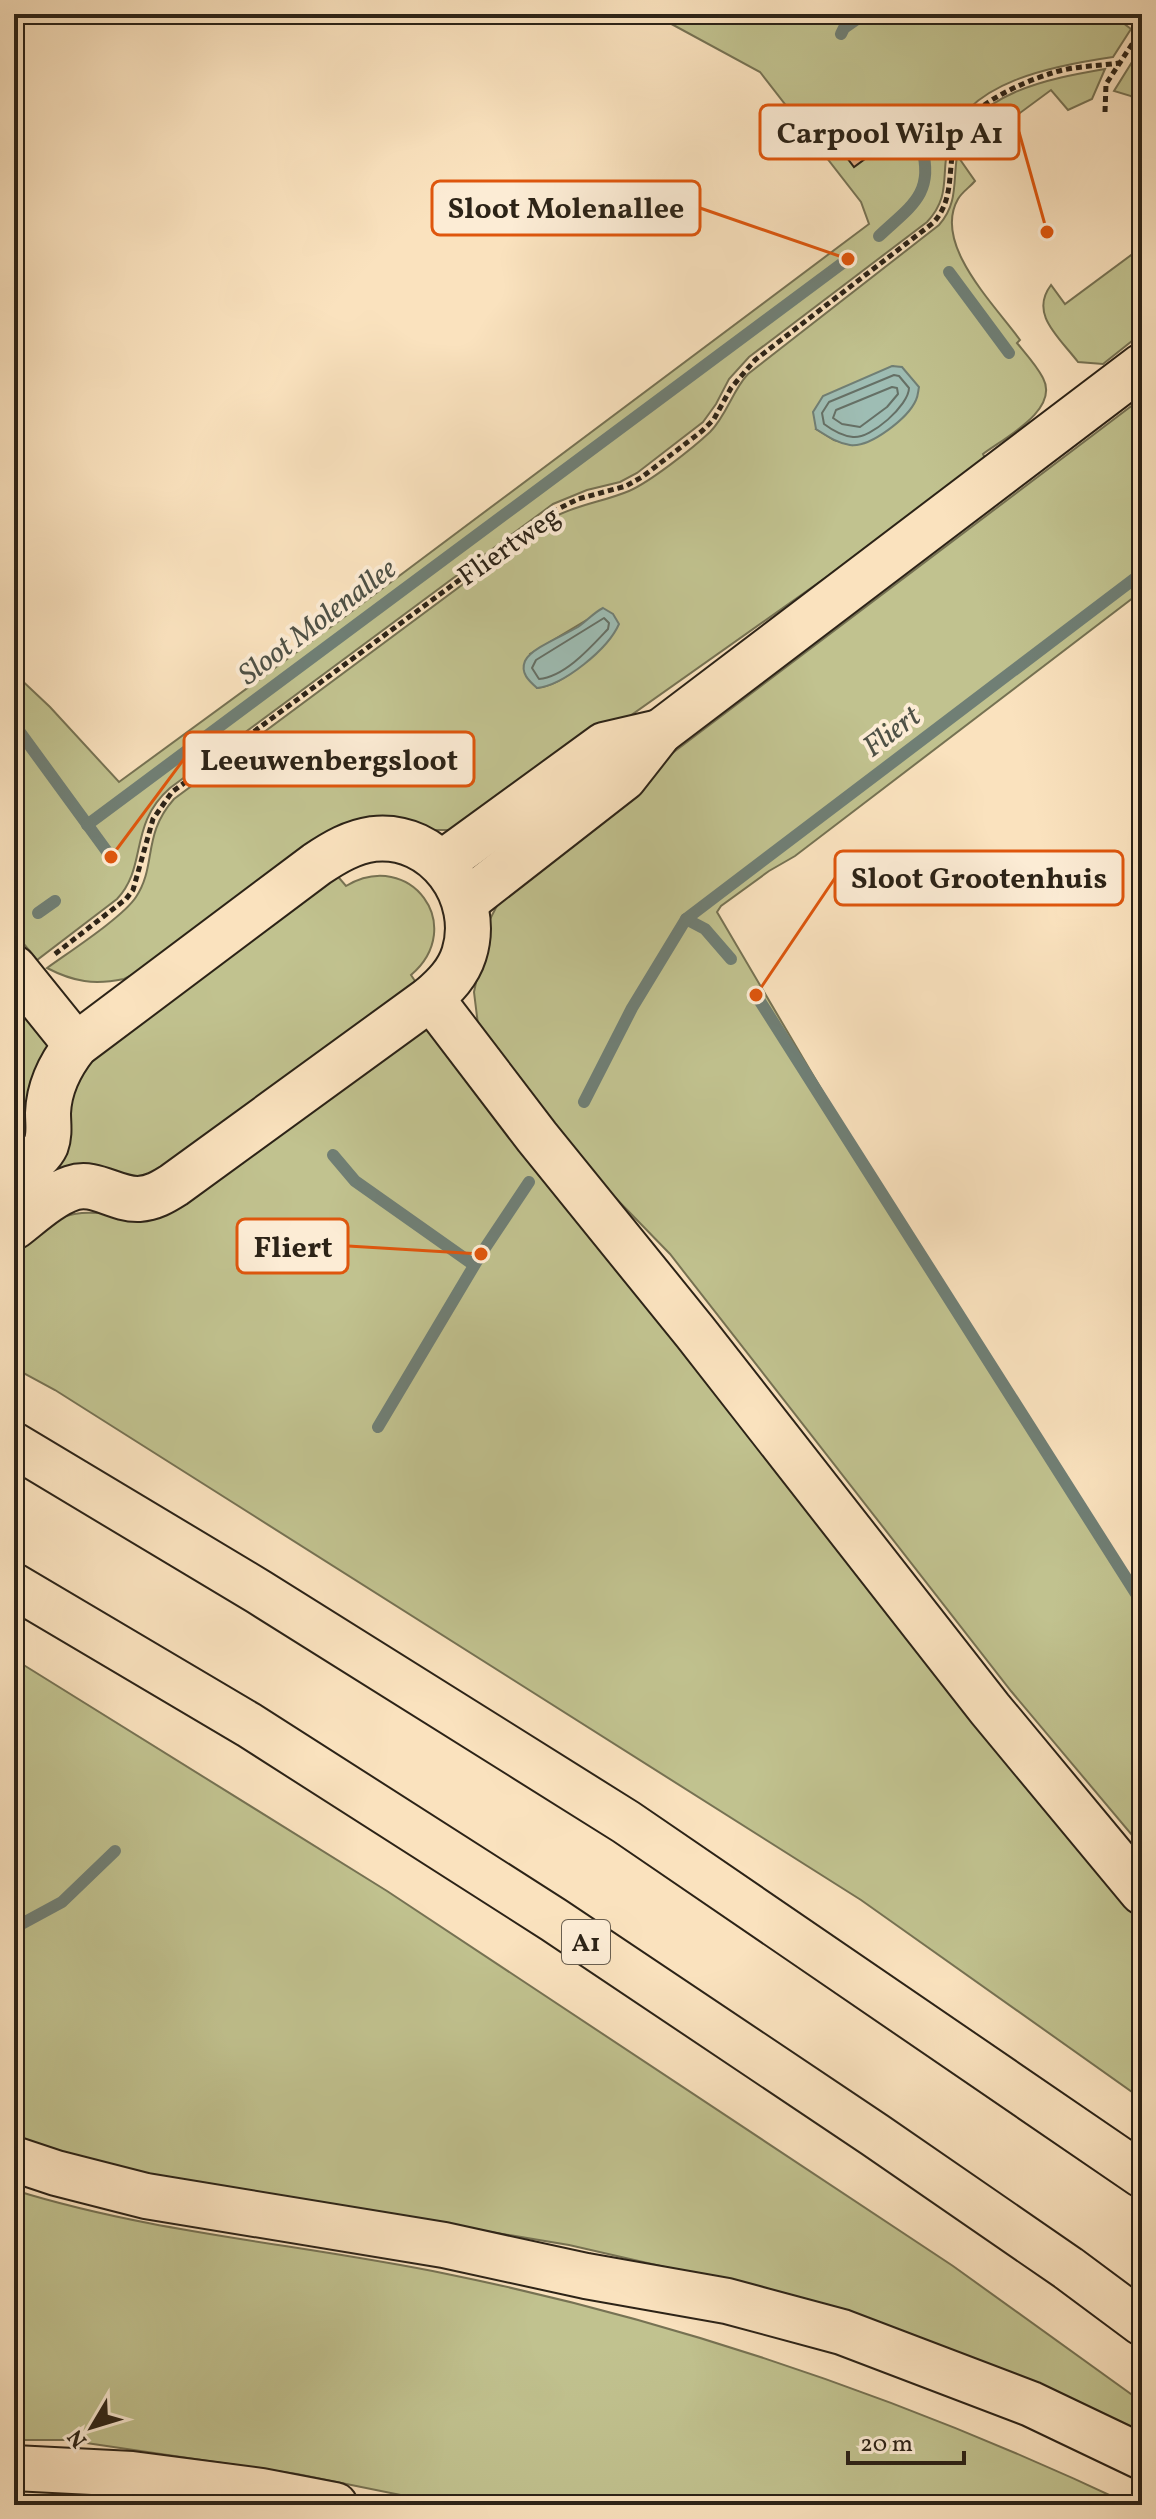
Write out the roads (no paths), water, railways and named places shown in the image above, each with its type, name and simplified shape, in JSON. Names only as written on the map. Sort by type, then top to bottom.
[{"type":"main road","points":[[465,902],[624,778],[660,732],[1142,366]]},
{"type":"main road","points":[[442,863],[604,745],[660,732]]},
{"type":"main road","points":[[14,1227],[49,1134],[50,1101],[61,1064],[76,1045],[317,864],[351,844],[376,839],[396,840],[420,848],[442,863],[456,881],[469,923],[463,958],[450,981],[174,1185],[155,1196],[138,1199],[122,1197],[89,1185],[72,1187],[35,1176]]},
{"type":"main road","points":[[18,973],[76,1045]]},
{"type":"main road","points":[[431,998],[537,1137],[695,1332],[980,1697],[1142,1892]]},
{"type":"main road","points":[[14,1445],[259,1592],[626,1822],[1142,2175]]},
{"type":"main road","name":"A1","points":[[14,1586],[249,1725],[554,1920],[888,2144],[1142,2323]]},
{"type":"main road","points":[[14,2159],[146,2196],[444,2245],[586,2276],[727,2301],[842,2332],[1031,2404],[1142,2457]]},
{"type":"main road","points":[[14,2468],[132,2474],[262,2491],[335,2505]]},
{"type":"water","points":[[892,366],[902,367],[919,387],[912,407],[897,423],[878,437],[858,445],[841,443],[816,429],[813,412],[823,396]]},
{"type":"water","points":[[603,608],[613,614],[619,624],[595,654],[572,673],[548,685],[537,688],[528,680],[524,665],[528,656],[578,627]]},
{"type":"waterway","name":"Sloot Molenallee","points":[[841,34],[844,28],[864,14]]},
{"type":"waterway","name":"Sloot Molenallee","points":[[879,236],[909,208],[922,189],[925,178],[922,149]]},
{"type":"waterway","name":"Sloot Molenallee","points":[[87,825],[848,259]]},
{"type":"waterway","points":[[949,272],[1009,353]]},
{"type":"waterway","name":"Fliert","points":[[584,1102],[632,1008],[686,919],[1142,573]]},
{"type":"waterway","points":[[14,724],[111,857]]},
{"type":"waterway","points":[[38,913],[55,901]]},
{"type":"waterway","points":[[686,919],[705,929],[731,959]]},
{"type":"waterway","points":[[756,995],[1142,1603]]},
{"type":"waterway","points":[[333,1155],[355,1181],[474,1265]]},
{"type":"waterway","name":"Fliert","points":[[378,1427],[481,1254],[529,1182]]},
{"type":"waterway","name":"Fliert","points":[[14,1928],[62,1902],[115,1851]]},
{"type":"place","name":"Carpool Wilp A1","points":[[1047,232]]},
{"type":"place","name":"Sloot Molenallee","points":[[848,259]]},
{"type":"place","name":"Leeuwenbergsloot","points":[[111,857]]},
{"type":"place","name":"Sloot Grootenhuis","points":[[756,995]]},
{"type":"place","name":"Fliert","points":[[481,1254]]}]
